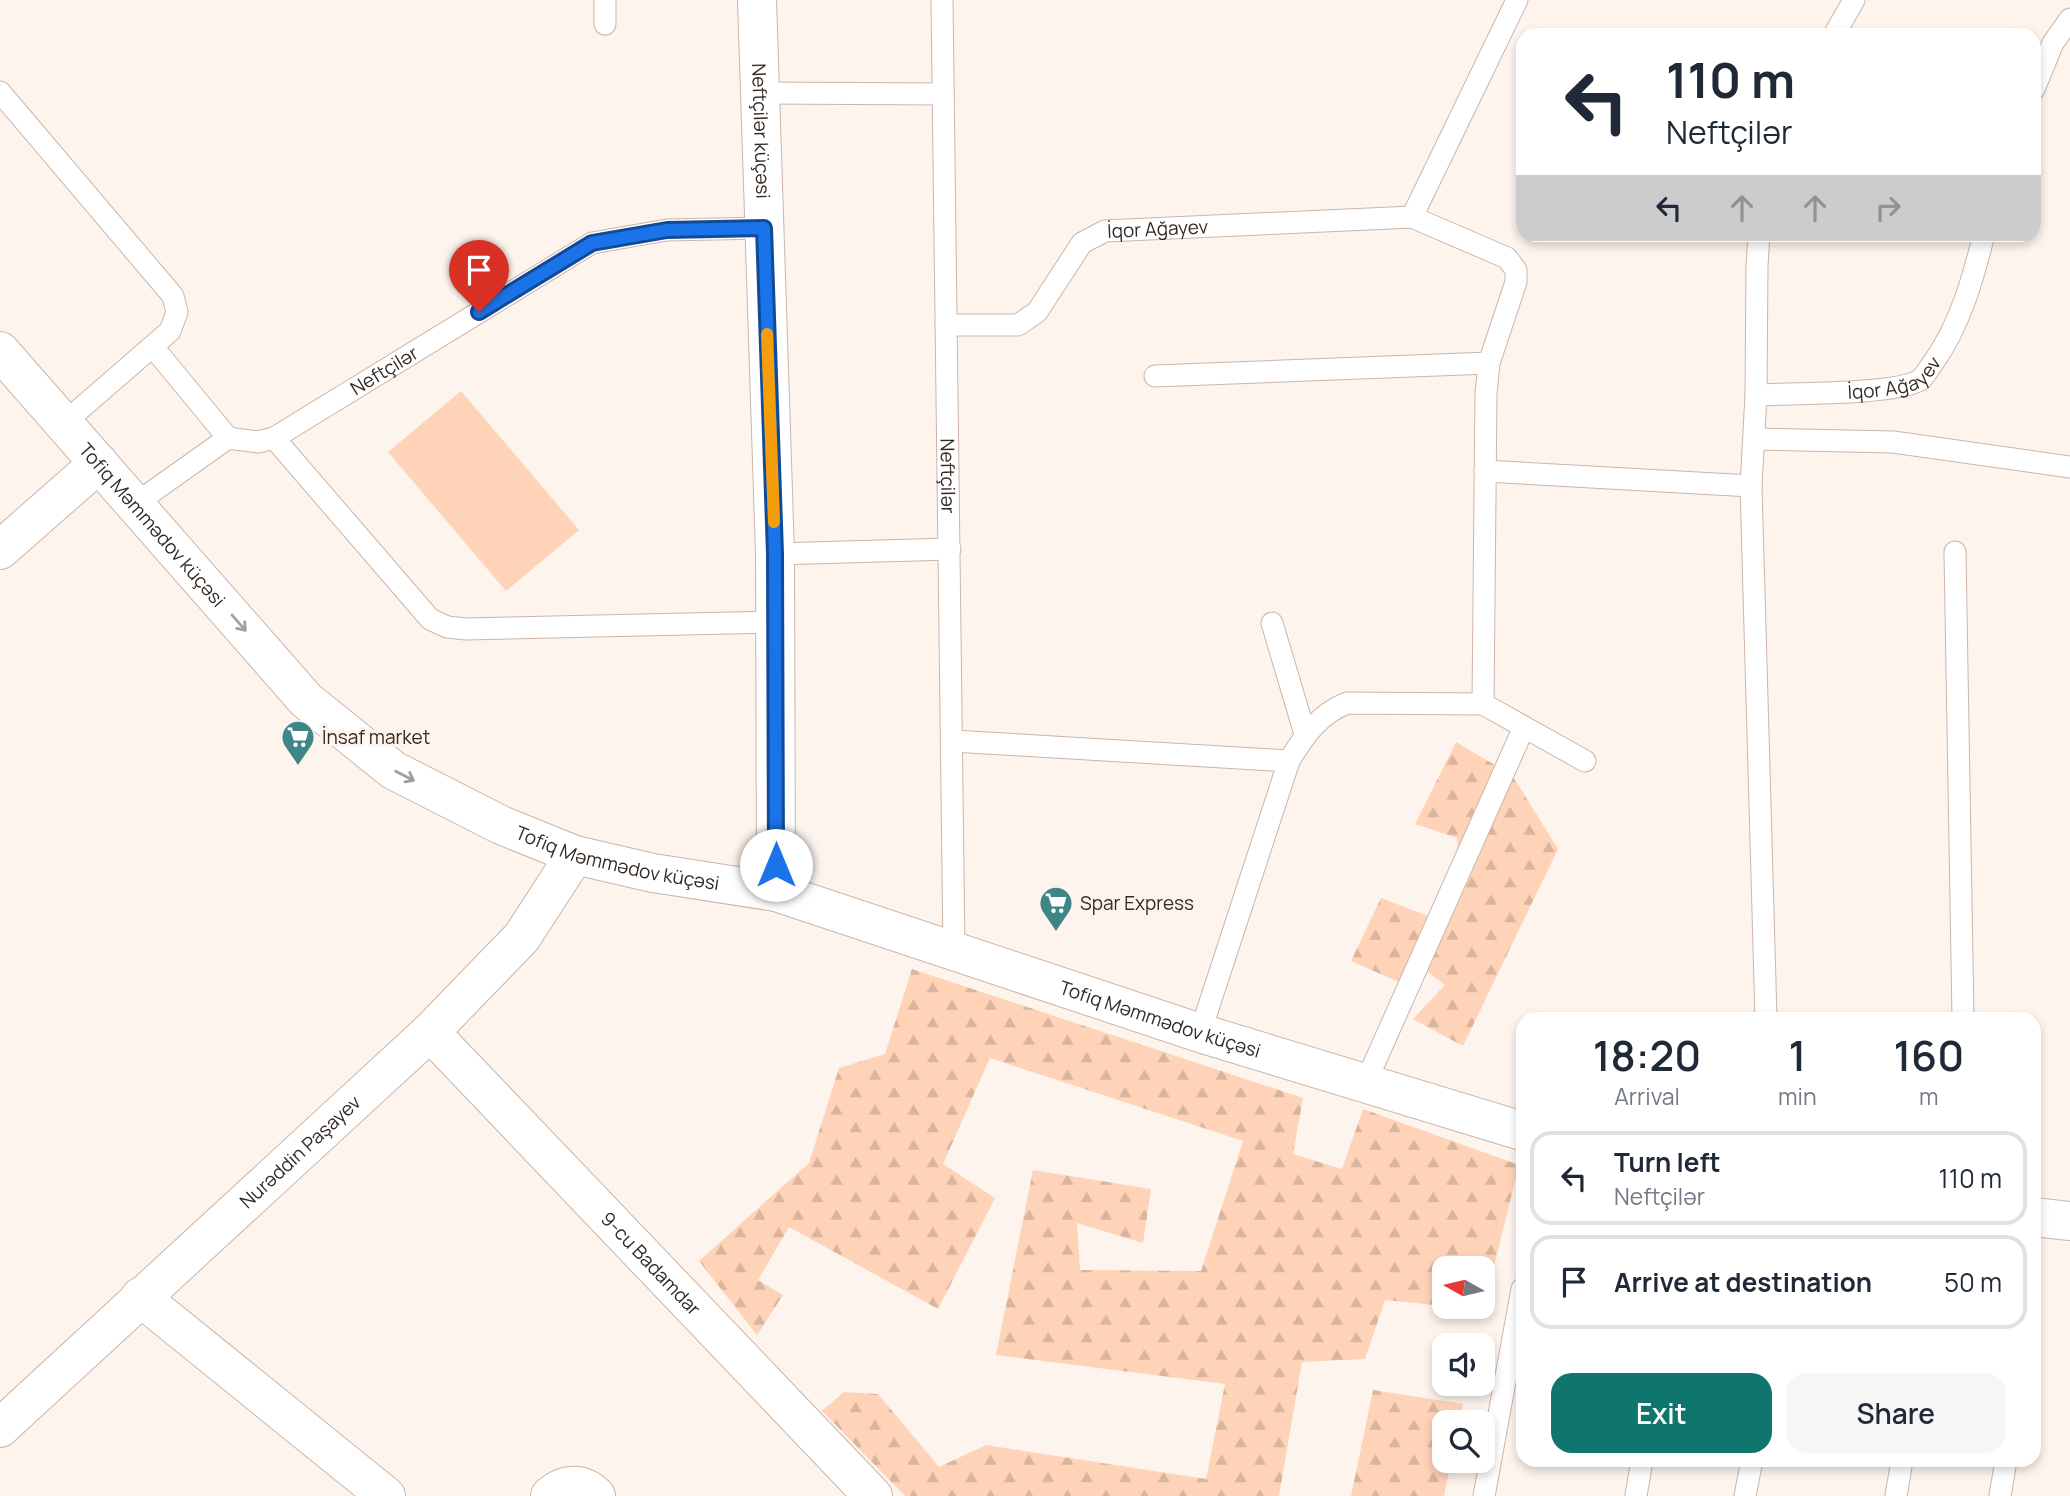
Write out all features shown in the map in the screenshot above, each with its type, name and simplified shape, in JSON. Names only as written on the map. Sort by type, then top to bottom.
[{"type":"street","name":"Neftçilər küçəsi","points":[[757,0],[775,554],[776,892]]},
{"type":"street","name":"Tofiq Məmmədov küçəsi","points":[[0,351],[306,699],[393,770],[500,825],[575,855],[653,873],[776,892],[1200,1033],[1516,1129]]},
{"type":"street","points":[[0,550],[99,463]]},
{"type":"street","name":"Nurəddin Paşayev","points":[[0,1428],[430,1032],[522,937],[575,855]]},
{"type":"street","name":"9-cu Badamdar","points":[[430,1032],[873,1496]]},
{"type":"street","points":[[2041,1218],[2070,1221]]},
{"type":"street","points":[[140,1297],[386,1496]]},
{"type":"street","points":[[550,1496],[559,1488],[575,1486],[589,1489],[596,1496]]},
{"type":"lane","points":[[605,0],[605,24]]},
{"type":"lane","name":"Neftçilər","points":[[942,0],[954,950]]},
{"type":"lane","points":[[1412,217],[1517,0]]},
{"type":"lane","points":[[1838,28],[1854,0]]},
{"type":"lane","points":[[2041,72],[2053,43],[2070,19]]},
{"type":"lane","points":[[0,92],[173,296],[177,312],[170,331],[64,423]]},
{"type":"lane","points":[[760,93],[943,94]]},
{"type":"lane","name":"İqor Ağayev","points":[[947,325],[1018,325],[1037,312],[1082,243],[1105,231],[1412,217],[1507,258],[1516,270],[1516,282],[1489,363],[1486,393],[1483,704]]},
{"type":"lane","name":"Neftçilər","points":[[228,438],[258,442],[274,438],[592,243],[667,230],[764,228]]},
{"type":"lane","points":[[1758,242],[1756,395],[1751,486],[1766,1012]]},
{"type":"lane","name":"İqor Ağayev","points":[[1756,395],[1896,388],[1922,379],[1943,349],[1962,309],[1982,242]]},
{"type":"lane","points":[[135,504],[228,438],[153,347]]},
{"type":"lane","points":[[1155,376],[1489,363]]},
{"type":"lane","points":[[274,438],[430,619],[447,627],[466,629],[775,622]]},
{"type":"lane","points":[[1754,439],[1893,442],[2070,467]]},
{"type":"lane","points":[[1485,471],[1751,486]]},
{"type":"lane","points":[[775,554],[950,549]]},
{"type":"lane","points":[[1955,552],[1963,1012]]},
{"type":"lane","points":[[1272,623],[1305,734]]},
{"type":"lane","points":[[1200,1033],[1289,761],[1305,734],[1331,710],[1347,703],[1483,704],[1585,761]]},
{"type":"lane","points":[[1365,1084],[1524,727]]},
{"type":"lane","points":[[953,741],[1289,761]]},
{"type":"lane","points":[[1484,1496],[1516,1322]]},
{"type":"lane","points":[[1636,1496],[1641,1467]]},
{"type":"lane","points":[[1745,1496],[1751,1467]]},
{"type":"lane","points":[[1896,1496],[1901,1467]]},
{"type":"lane","points":[[2000,1496],[2005,1467]]},
{"type":"green space","points":[[461,391],[579,530],[506,591],[388,452]]},
{"type":"green space","points":[[1456,742],[1512,775],[1558,849],[1463,1046],[1413,1019],[1445,985],[1424,969],[1408,986],[1351,961],[1381,898],[1428,916],[1461,893],[1457,838],[1415,824]]},
{"type":"green space","points":[[912,969],[1303,1098],[1293,1154],[1342,1169],[1363,1109],[1516,1164],[1516,1177],[1495,1262],[1495,1256],[1432,1256],[1432,1305],[1385,1300],[1365,1359],[1302,1362],[1279,1496],[905,1496],[822,1411],[844,1392],[878,1394],[939,1467],[986,1445],[1206,1479],[1225,1384],[996,1355],[1033,1170],[1151,1189],[1143,1243],[1077,1223],[1080,1270],[1201,1271],[1243,1141],[990,1058],[943,1164],[995,1198],[938,1309],[789,1227],[758,1280],[783,1295],[757,1335],[699,1261],[809,1163],[839,1068],[885,1054]]},
{"type":"green space","points":[[1373,1390],[1463,1404],[1462,1410],[1432,1410],[1432,1473],[1449,1473],[1444,1496],[1351,1496]]},
{"type":"slow traffic","points":[[767,334],[774,522]]},
{"type":"place","name":"İnsaf market","points":[[298,767]]},
{"type":"place","name":"Spar Express","points":[[1056,933]]},
{"type":"route","points":[[479,312],[592,243],[667,230],[764,228],[775,554],[776,865]]}]
